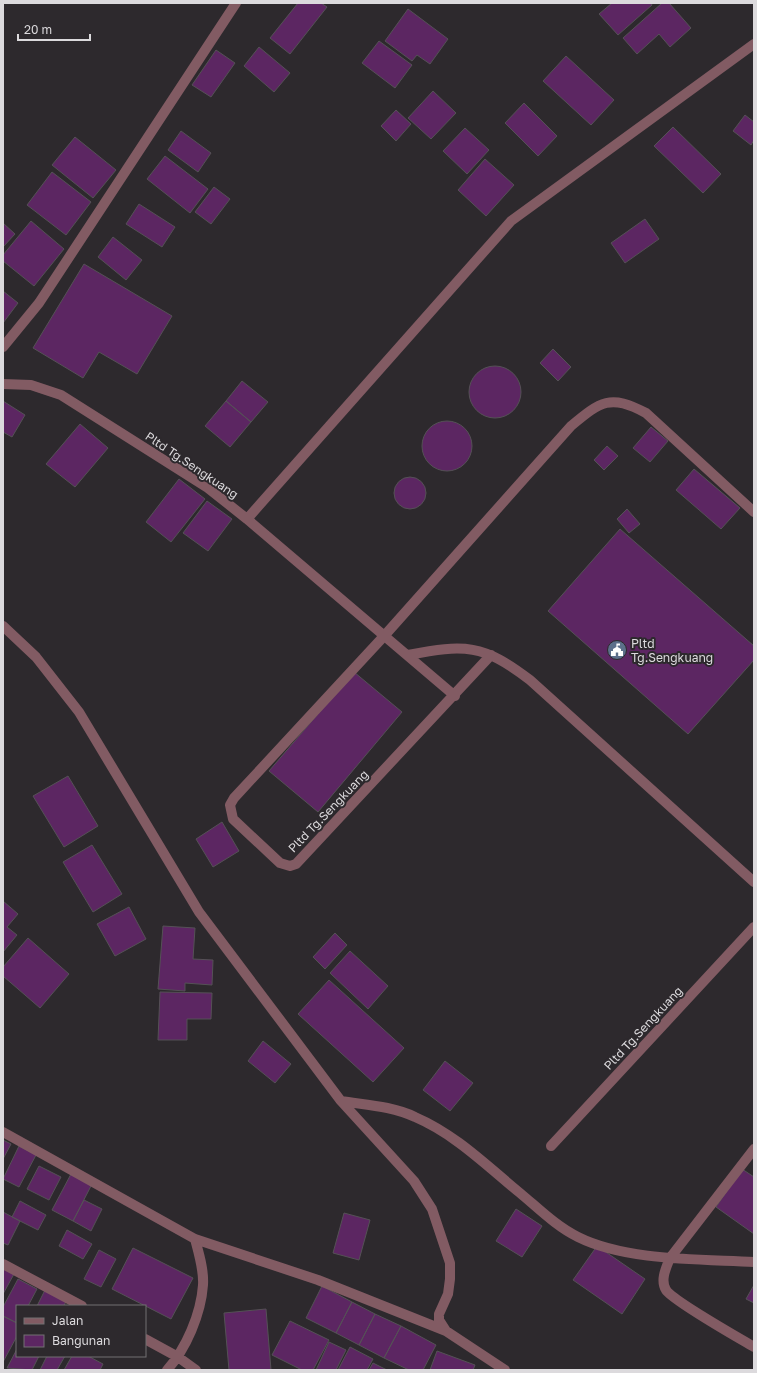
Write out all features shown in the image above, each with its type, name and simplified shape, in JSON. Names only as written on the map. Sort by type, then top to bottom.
[{"type":"street","points":[[3,347],[39,303],[236,3]]},
{"type":"street","points":[[247,519],[511,221],[754,44]]},
{"type":"street","name":"Pltd Tg.Sengkuang","points":[[3,384],[31,385],[61,395],[208,488],[385,635],[455,696]]},
{"type":"street","name":"Pltd Tg.Sengkuang","points":[[491,655],[455,696],[301,860],[290,866],[280,863],[233,819],[230,805],[234,798],[385,635],[572,426],[593,407],[614,401],[628,403],[646,413],[754,512]]},
{"type":"street","points":[[3,626],[36,657],[79,712],[199,912],[341,1102],[414,1181],[432,1209],[450,1263],[448,1294],[439,1314],[439,1320],[446,1331]]},
{"type":"street","points":[[408,655],[434,650],[473,649],[501,659],[530,680],[754,882]]},
{"type":"street","name":"Pltd Tg.Sengkuang","points":[[551,1146],[754,927]]},
{"type":"street","points":[[341,1102],[388,1108],[414,1116],[432,1126],[457,1141],[555,1222],[577,1237],[601,1247],[670,1258],[754,1262]]},
{"type":"street","points":[[3,1132],[195,1239],[318,1280],[446,1331],[505,1370]]},
{"type":"street","points":[[754,1149],[670,1258],[663,1277],[666,1291],[681,1303],[754,1347]]},
{"type":"street","points":[[167,1370],[178,1357],[193,1328],[203,1285],[201,1261],[195,1239]]},
{"type":"street","points":[[3,1264],[80,1305]]},
{"type":"street","points":[[146,1341],[178,1357],[196,1370]]},
{"type":"building","points":[[298,3],[321,3],[327,7],[290,54],[270,38]]},
{"type":"building","points":[[612,3],[651,3],[652,5],[618,35],[599,14]]},
{"type":"building","points":[[662,3],[669,3],[691,28],[670,47],[659,34],[637,54],[623,38]]},
{"type":"building","points":[[408,9],[448,39],[430,64],[417,55],[412,61],[385,41]]},
{"type":"building","points":[[379,41],[412,65],[395,88],[362,63]]},
{"type":"building","points":[[259,47],[290,73],[274,92],[244,66]]},
{"type":"building","points":[[216,50],[235,63],[211,97],[192,85]]},
{"type":"building","points":[[566,56],[614,100],[591,125],[543,81]]},
{"type":"building","points":[[433,91],[456,113],[431,139],[408,118]]},
{"type":"building","points":[[524,103],[557,136],[538,156],[505,123]]},
{"type":"building","points":[[396,110],[411,124],[396,141],[381,126]]},
{"type":"building","points":[[745,115],[754,122],[754,140],[751,145],[733,131]]},
{"type":"building","points":[[673,127],[721,174],[703,193],[654,146]]},
{"type":"building","points":[[465,128],[489,150],[467,174],[443,151]]},
{"type":"building","points":[[181,131],[211,153],[198,172],[168,150]]},
{"type":"building","points":[[75,137],[116,170],[93,198],[52,165]]},
{"type":"building","points":[[165,156],[208,189],[190,213],[147,179]]},
{"type":"building","points":[[485,159],[514,185],[486,216],[458,190]]},
{"type":"building","points":[[52,172],[91,202],[66,235],[27,205]]},
{"type":"building","points":[[214,187],[230,199],[211,224],[195,212]]},
{"type":"building","points":[[139,204],[175,227],[162,247],[126,224]]},
{"type":"building","points":[[645,219],[659,239],[625,263],[611,243]]},
{"type":"building","points":[[31,221],[64,249],[34,286],[3,261],[3,255]]},
{"type":"building","points":[[3,223],[15,234],[3,247]]},
{"type":"building","points":[[113,237],[142,260],[126,280],[98,257]]},
{"type":"building","points":[[84,264],[172,316],[137,374],[99,352],[83,378],[33,348]]},
{"type":"building","points":[[3,291],[18,303],[3,323]]},
{"type":"building","points":[[553,349],[571,367],[558,381],[540,363]]},
{"type":"building","points":[[495,366],[505,368],[513,374],[519,382],[521,392],[519,402],[513,410],[505,416],[495,418],[485,416],[477,410],[471,402],[469,392],[471,382],[477,374],[485,368]]},
{"type":"building","points":[[242,381],[268,402],[251,422],[226,401]]},
{"type":"building","points":[[3,401],[25,415],[12,437],[3,432]]},
{"type":"building","points":[[226,401],[251,422],[230,447],[205,426]]},
{"type":"building","points":[[442,421],[452,421],[465,428],[472,441],[472,451],[465,464],[452,471],[442,471],[433,467],[426,460],[422,451],[422,441],[426,432],[433,425]]},
{"type":"building","points":[[80,424],[108,448],[75,487],[46,464]]},
{"type":"building","points":[[651,427],[668,441],[650,462],[633,448]]},
{"type":"building","points":[[607,446],[618,456],[604,470],[594,460]]},
{"type":"building","points":[[694,469],[740,508],[721,529],[676,490]]},
{"type":"building","points":[[410,477],[421,482],[426,493],[421,504],[410,509],[399,504],[394,493],[399,482]]},
{"type":"building","points":[[179,479],[205,499],[171,542],[146,522]]},
{"type":"building","points":[[207,501],[232,519],[208,551],[183,533]]},
{"type":"building","points":[[627,509],[640,524],[629,533],[617,519]]},
{"type":"building","points":[[620,529],[754,646],[754,660],[688,734],[548,611]]},
{"type":"building","points":[[354,672],[402,712],[318,812],[269,771]]},
{"type":"building","points":[[68,776],[98,826],[64,847],[33,796]]},
{"type":"building","points":[[222,822],[239,851],[213,867],[196,839]]},
{"type":"building","points":[[92,845],[122,894],[93,912],[63,862]]},
{"type":"building","points":[[3,901],[18,914],[7,927],[17,935],[3,952]]},
{"type":"building","points":[[129,907],[146,939],[115,956],[97,924]]},
{"type":"building","points":[[163,926],[195,928],[193,959],[213,960],[212,985],[185,983],[185,991],[158,989]]},
{"type":"building","points":[[335,933],[347,945],[325,969],[313,957]]},
{"type":"building","points":[[28,938],[69,974],[40,1008],[3,976],[3,967]]},
{"type":"building","points":[[350,951],[388,986],[368,1009],[330,973]]},
{"type":"building","points":[[329,980],[404,1048],[373,1082],[298,1014]]},
{"type":"building","points":[[160,992],[212,993],[211,1019],[187,1019],[187,1040],[158,1040]]},
{"type":"building","points":[[263,1041],[291,1064],[275,1083],[248,1061]]},
{"type":"building","points":[[445,1061],[473,1083],[450,1111],[423,1090]]},
{"type":"building","points":[[3,1140],[11,1144],[3,1159]]},
{"type":"building","points":[[19,1146],[36,1155],[19,1187],[3,1179]]},
{"type":"building","points":[[39,1166],[61,1177],[49,1200],[27,1189]]},
{"type":"building","points":[[742,1169],[754,1177],[754,1234],[716,1207]]},
{"type":"building","points":[[71,1174],[92,1184],[73,1221],[52,1210]]},
{"type":"building","points":[[84,1200],[102,1209],[91,1231],[73,1221]]},
{"type":"building","points":[[20,1201],[46,1215],[38,1230],[12,1217]]},
{"type":"building","points":[[516,1209],[542,1226],[522,1257],[496,1241]]},
{"type":"building","points":[[3,1212],[20,1221],[8,1245],[3,1243]]},
{"type":"building","points":[[344,1213],[370,1220],[359,1260],[333,1253]]},
{"type":"building","points":[[67,1230],[92,1244],[83,1259],[59,1246]]},
{"type":"building","points":[[597,1246],[645,1279],[622,1314],[573,1280]]},
{"type":"building","points":[[133,1248],[193,1278],[171,1319],[112,1289]]},
{"type":"building","points":[[99,1250],[116,1259],[101,1287],[84,1279]]},
{"type":"building","points":[[3,1268],[14,1274],[3,1294]]},
{"type":"building","points":[[18,1279],[37,1289],[29,1305],[16,1305],[16,1322],[3,1316],[3,1307]]},
{"type":"building","points":[[754,1285],[754,1303],[746,1299]]},
{"type":"building","points":[[322,1286],[352,1302],[336,1333],[306,1318]]},
{"type":"building","points":[[45,1290],[66,1301],[64,1305],[38,1305]]},
{"type":"building","points":[[352,1302],[375,1314],[359,1345],[336,1333]]},
{"type":"building","points":[[266,1309],[271,1370],[229,1370],[224,1313]]},
{"type":"building","points":[[375,1314],[401,1326],[384,1358],[359,1345]]},
{"type":"building","points":[[3,1316],[16,1322],[16,1338],[3,1362]]},
{"type":"building","points":[[290,1321],[329,1340],[313,1370],[302,1370],[272,1355]]},
{"type":"building","points":[[401,1326],[436,1345],[423,1370],[409,1370],[384,1358]]},
{"type":"building","points":[[329,1342],[346,1350],[336,1370],[316,1370]]},
{"type":"building","points":[[350,1347],[373,1359],[367,1370],[338,1370]]},
{"type":"building","points":[[16,1351],[16,1357],[38,1357],[32,1370],[7,1368]]},
{"type":"building","points":[[437,1351],[475,1365],[473,1370],[430,1370]]},
{"type":"building","points":[[46,1357],[64,1357],[57,1370],[40,1370]]},
{"type":"building","points":[[71,1357],[90,1357],[103,1364],[100,1370],[64,1370]]},
{"type":"building","points":[[373,1363],[387,1370],[369,1370]]},
{"type":"place","name":"Pltd Tg.Sengkuang","points":[[617,650]]}]
